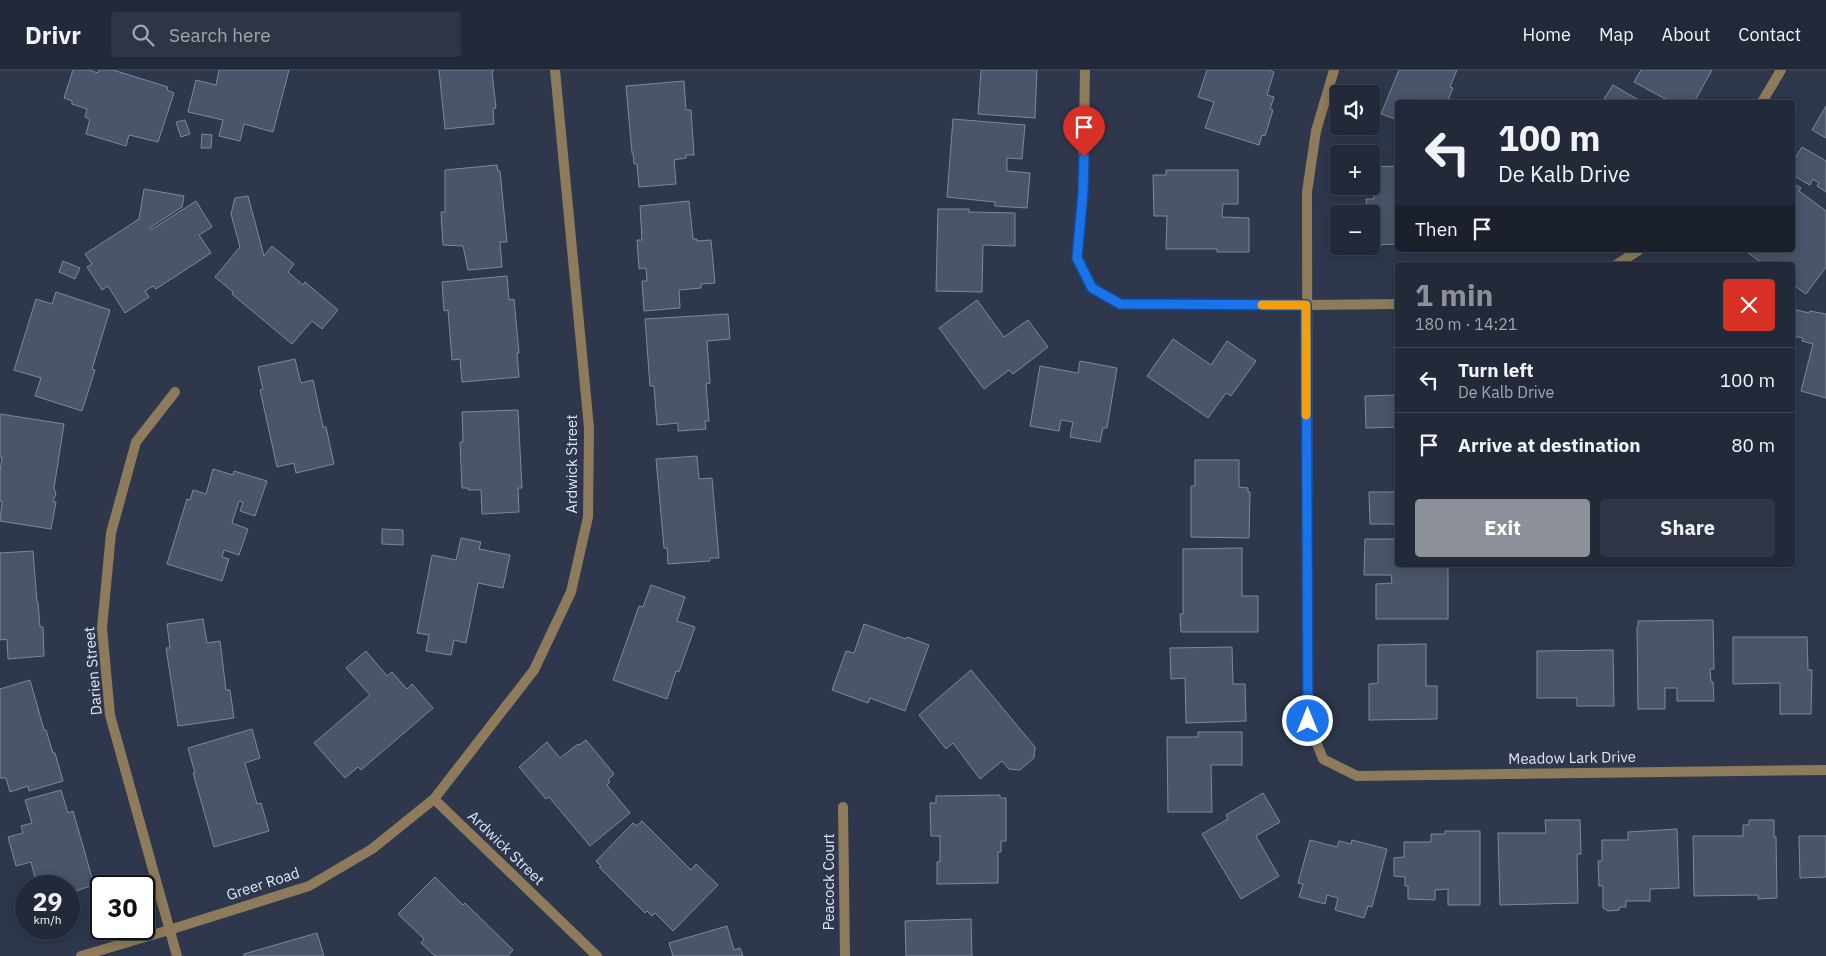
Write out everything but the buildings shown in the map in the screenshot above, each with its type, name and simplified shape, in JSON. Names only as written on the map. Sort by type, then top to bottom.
[{"type":"street","name":"Ardwick Street","points":[[555,70],[589,428],[588,517],[571,592],[534,670],[434,799],[597,956]]},
{"type":"street","points":[[1085,70],[1083,192],[1077,258],[1092,288],[1120,304],[1395,304]]},
{"type":"street","points":[[1306,305],[1307,192],[1316,132],[1334,70]]},
{"type":"street","points":[[1763,100],[1782,70]]},
{"type":"street","points":[[1621,262],[1636,252]]},
{"type":"street","name":"Meadow Lark Drive","points":[[1306,305],[1308,721],[1323,759],[1357,776],[1826,770]]},
{"type":"street","name":"Darien Street","points":[[175,392],[136,442],[111,533],[102,628],[110,715],[177,956]]},
{"type":"street","name":"Greer Road","points":[[81,956],[309,886],[372,850],[434,799]]},
{"type":"street","name":"Peacock Court","points":[[843,807],[845,956]]},
{"type":"slow traffic","points":[[1262,305],[1306,305],[1306,415]]},
{"type":"route","points":[[1084,157],[1077,258],[1092,288],[1120,304],[1306,305],[1308,721]]}]
